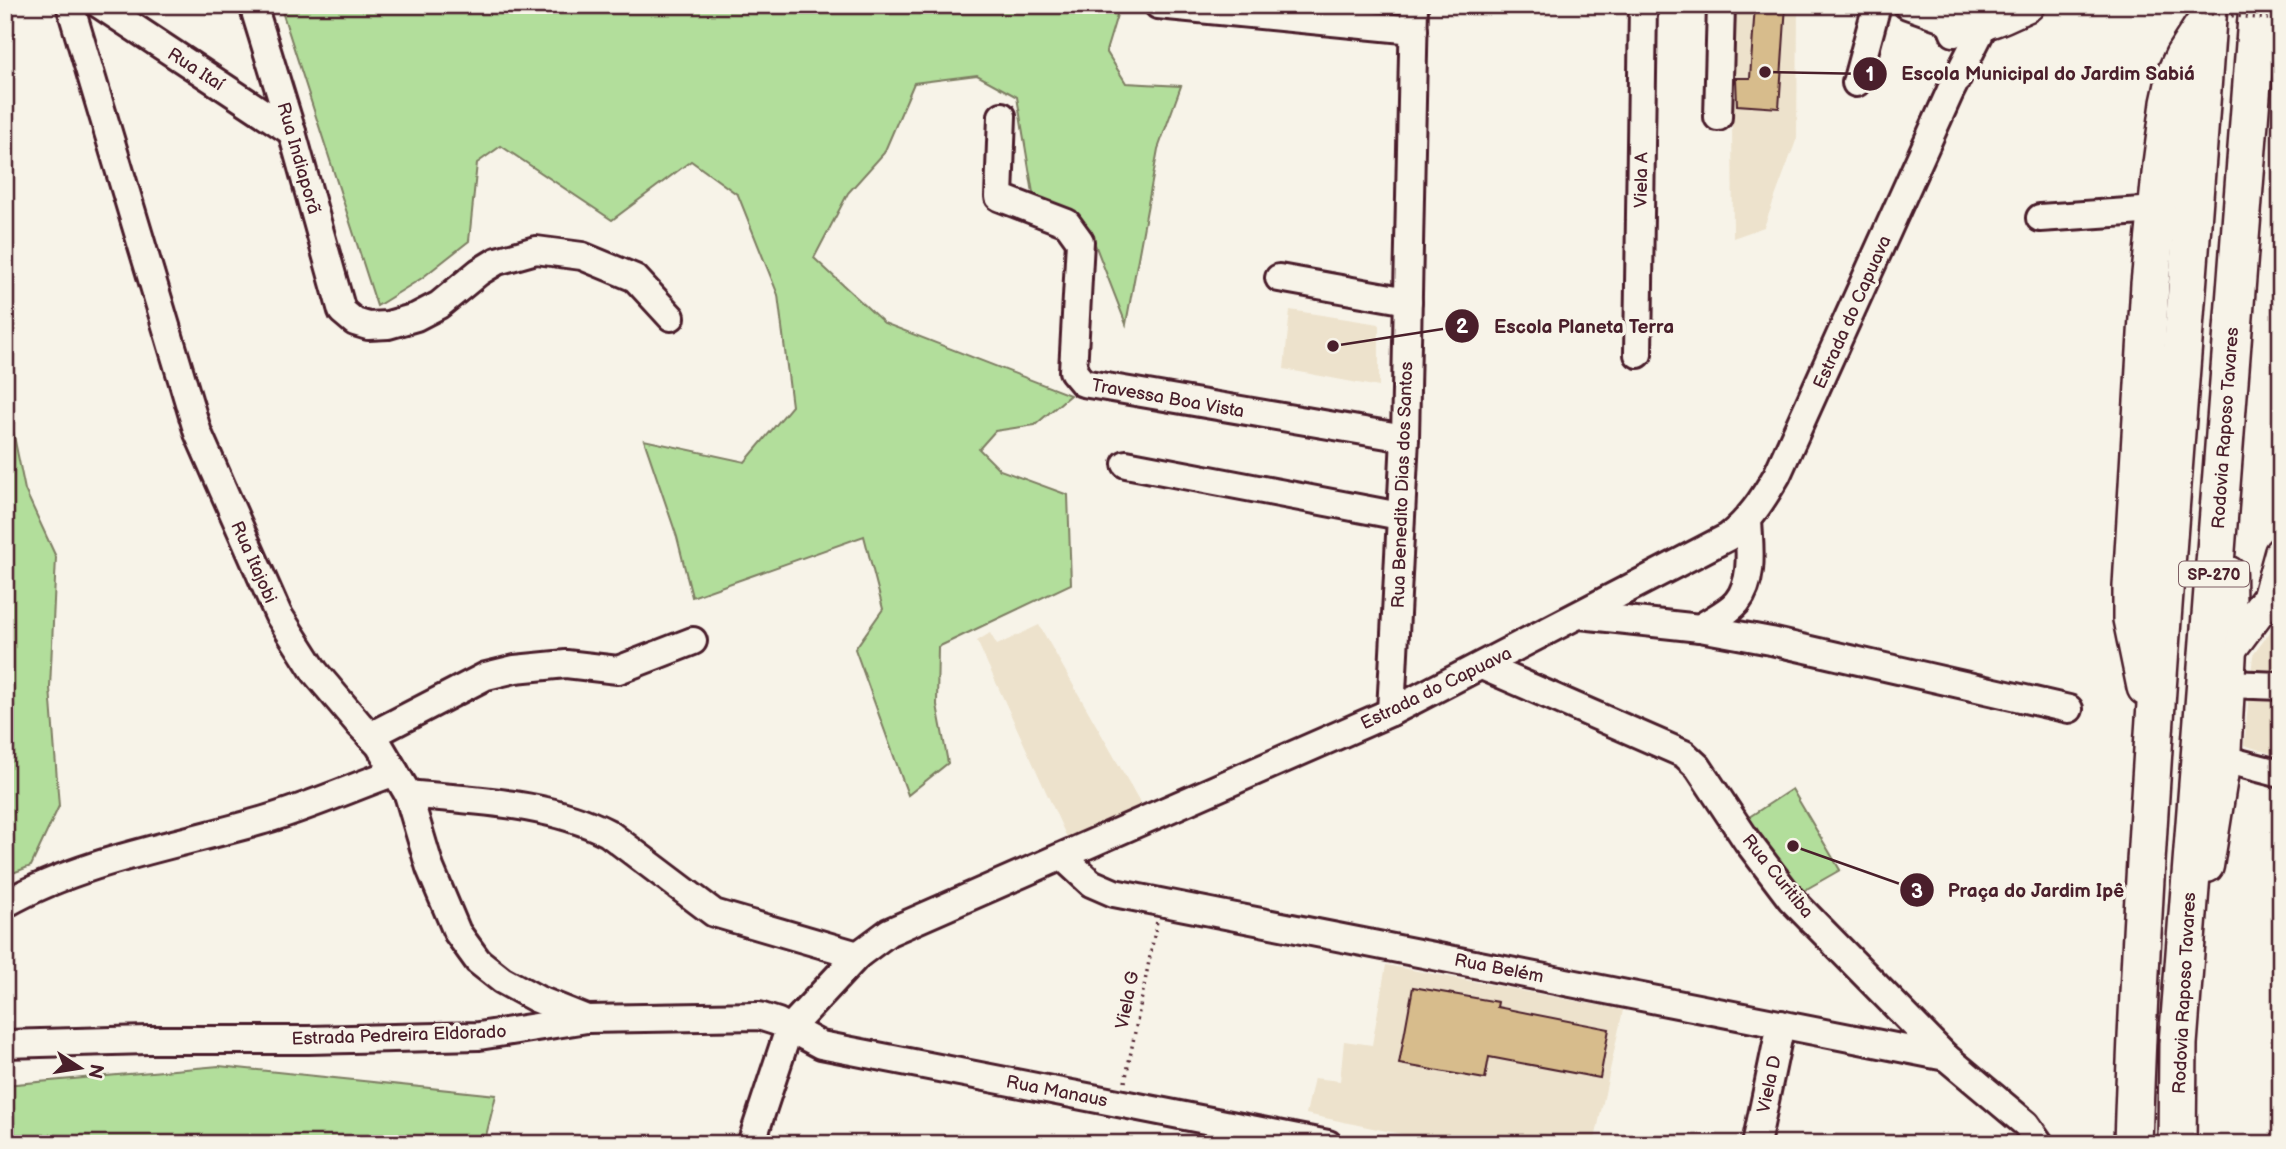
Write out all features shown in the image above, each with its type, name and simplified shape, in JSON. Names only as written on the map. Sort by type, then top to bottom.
[{"type":"highway","name":"Rodovia Raposo Tavares","points":[[2177,1144],[2178,1044],[2258,5]]},
{"type":"highway","points":[[2155,724],[2132,619],[2150,284],[2170,103],[2177,71],[2202,10]]},
{"type":"highway","name":"SP-270","points":[[2133,1144],[2138,1004],[2155,724],[2202,10]]},
{"type":"main road","points":[[1947,13],[1968,25],[2001,12]]},
{"type":"main road","points":[[2178,1044],[2224,759],[2230,649],[2226,404]]},
{"type":"main road","points":[[2230,649],[2269,597],[2281,553]]},
{"type":"street","name":"Rua Itajobi","points":[[70,5],[198,433],[278,614],[315,672],[379,745],[401,783],[430,868],[457,932],[478,961],[502,980],[537,999],[587,1020]]},
{"type":"street","name":"Rua Itaí","points":[[100,5],[292,132]]},
{"type":"street","name":"Rua Indiaporã","points":[[253,5],[342,311],[355,322],[368,326],[388,325],[416,317],[439,305],[496,261],[536,250],[582,256],[635,278],[671,317]]},
{"type":"street","points":[[1158,5],[1414,18]]},
{"type":"street","name":"Viela A","points":[[1637,354],[1643,5]]},
{"type":"street","points":[[1718,117],[1721,5]]},
{"type":"street","points":[[1856,83],[1877,5]]},
{"type":"street","points":[[1907,5],[1947,13],[1963,65]]},
{"type":"street","name":"Estrada do Capuava","points":[[751,1144],[789,1029],[858,955],[889,932],[1391,712],[1728,537],[1748,519],[1777,475],[1963,65],[2001,12]]},
{"type":"street","name":"Rua Benedito Dias dos Santos","points":[[1391,712],[1405,438],[1414,18]]},
{"type":"street","name":"Travessa Boa Vista","points":[[1002,117],[999,197],[1067,223],[1080,241],[1073,371],[1083,383],[1405,438]]},
{"type":"street","points":[[2040,218],[2157,210]]},
{"type":"street","points":[[1279,278],[1408,301]]},
{"type":"street","points":[[1126,464],[1400,516]]},
{"type":"street","points":[[1700,628],[1736,604],[1743,592],[1749,564],[1748,519]]},
{"type":"street","points":[[1580,615],[1700,628],[1785,644],[2069,709]]},
{"type":"street","points":[[370,736],[486,676],[515,669],[566,664],[618,670],[693,641]]},
{"type":"street","name":"Rua Curitiba","points":[[1482,666],[1684,754],[1698,767],[1791,899],[1946,1057],[2026,1124],[2040,1144]]},
{"type":"street","points":[[2228,684],[2281,686]]},
{"type":"street","points":[[2224,759],[2281,774]]},
{"type":"street","points":[[5,904],[74,872],[401,783],[535,809],[591,824],[608,833],[714,913],[858,955]]},
{"type":"street","name":"Rua Belém","points":[[1063,857],[1091,883],[1104,890],[1946,1057]]},
{"type":"street","name":"Estrada Pedreira Eldorado","points":[[5,1044],[479,1036],[587,1020],[759,1016],[789,1029]]},
{"type":"street","name":"Viela D","points":[[1756,1144],[1781,1024]]},
{"type":"street","name":"Rua Manaus","points":[[789,1029],[821,1045],[1328,1144]]},
{"type":"path","points":[[2202,10],[2190,12],[2281,20]]},
{"type":"path","name":"Viela G","points":[[1121,1104],[1161,902]]},
{"type":"shaded area","points":[[1731,5],[1798,5],[1797,138],[1764,227],[1733,238]]},
{"type":"shaded area","points":[[1290,310],[1379,324],[1379,387],[1284,369]]},
{"type":"shaded area","points":[[2281,600],[2281,757],[2244,745],[2253,655],[2279,620]]},
{"type":"shaded area","points":[[1039,625],[1144,809],[1069,842],[977,641],[990,633],[997,645]]},
{"type":"shaded area","points":[[1386,965],[1623,1010],[1594,1144],[1448,1144],[1306,1114],[1314,1078],[1340,1081],[1344,1041],[1372,1045]]},
{"type":"green space","points":[[280,5],[1120,5],[1106,51],[1126,83],[1181,86],[1158,149],[1126,324],[1089,229],[1033,193],[1017,97],[977,75],[914,83],[884,153],[848,193],[814,258],[884,323],[1070,395],[1035,425],[995,431],[979,449],[1000,470],[1068,495],[1071,584],[938,647],[937,705],[948,763],[908,795],[855,649],[883,609],[864,536],[692,597],[677,537],[644,440],[745,462],[792,406],[778,295],[738,195],[691,161],[612,220],[501,146],[477,163],[469,241],[422,278],[377,306]]},
{"type":"green space","points":[[5,392],[25,490],[56,557],[50,688],[59,806],[31,866],[5,876]]},
{"type":"green space","points":[[1792,789],[1840,870],[1796,895],[1743,821]]},
{"type":"green space","points":[[219,1066],[496,1095],[484,1144],[5,1144],[5,1085]]},
{"type":"building","points":[[1755,5],[1786,5],[1779,108],[1737,105],[1736,78],[1750,78]]},
{"type":"building","points":[[1413,987],[1498,1002],[1497,1007],[1609,1029],[1600,1078],[1489,1057],[1485,1079],[1399,1064]]},
{"type":"place","name":"Escola Municipal do Jardim Sabiá","points":[[1765,72]]},
{"type":"place","name":"Escola Planeta Terra","points":[[1333,346]]},
{"type":"place","name":"Praça do Jardim Ipê","points":[[1793,846]]}]
